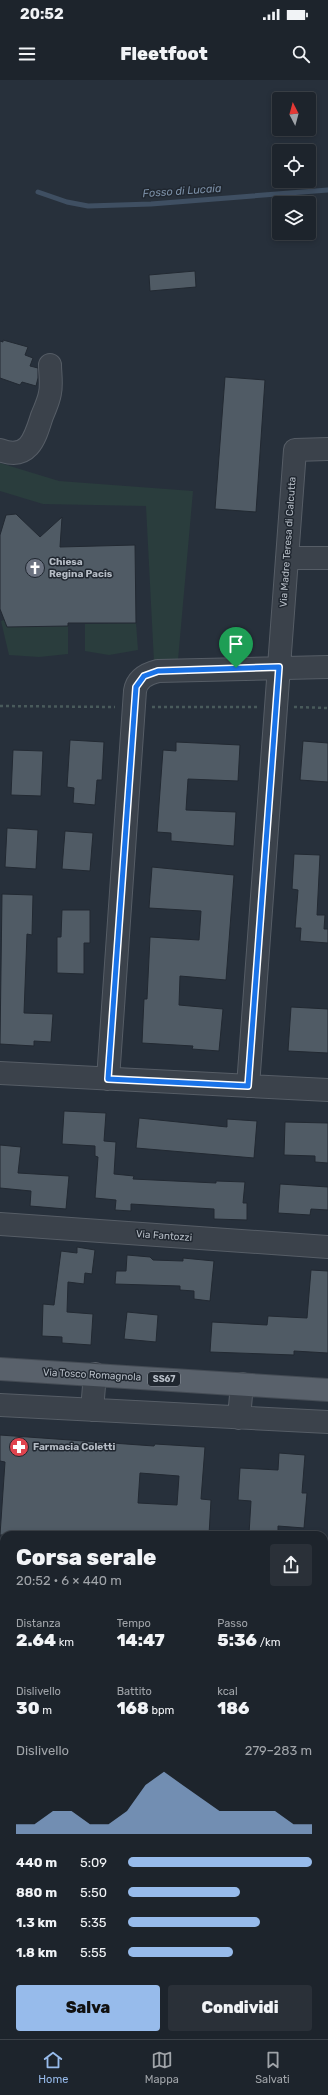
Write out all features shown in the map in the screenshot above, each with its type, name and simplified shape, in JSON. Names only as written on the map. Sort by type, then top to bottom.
[{"type":"main road","name":"Via Tosco Romagnola","points":[[0,1369],[328,1390]]},
{"type":"street","points":[[0,450],[8,453],[19,452],[27,449],[35,438],[51,392],[50,365]]},
{"type":"street","name":"Via Madre Teresa di Calcutta","points":[[248,1086],[295,450],[328,449]]},
{"type":"street","points":[[287,558],[328,558]]},
{"type":"street","points":[[108,1079],[136,687],[144,676],[151,673],[279,667],[328,667]]},
{"type":"street","points":[[0,1073],[328,1090]]},
{"type":"street","name":"Via Fantozzi","points":[[0,1224],[328,1247]]},
{"type":"street","points":[[92,1410],[95,1374]]},
{"type":"street","points":[[239,1418],[242,1384]]},
{"type":"street","points":[[0,1405],[328,1422]]},
{"type":"path","points":[[0,706],[328,708]]},
{"type":"shaded area","points":[[0,463],[59,481],[193,491],[178,660],[154,662],[146,506],[43,504],[0,491]]},
{"type":"shaded area","points":[[4,620],[7,627],[68,626],[68,654],[39,657],[9,655],[1,621]]},
{"type":"shaded area","points":[[136,623],[138,650],[109,655],[85,651],[85,624]]},
{"type":"building","points":[[195,271],[196,287],[150,291],[149,275]]},
{"type":"building","points":[[3,340],[28,347],[25,355],[33,358],[30,366],[38,368],[36,386],[22,382],[20,385],[0,378],[0,341],[3,342]]},
{"type":"building","points":[[225,377],[265,380],[256,512],[215,509]]},
{"type":"building","points":[[16,514],[40,537],[62,517],[60,547],[135,545],[136,623],[68,623],[68,626],[7,627],[0,609],[0,535],[6,515]]},
{"type":"building","points":[[70,740],[104,742],[102,780],[97,780],[95,805],[73,803],[74,788],[67,787]]},
{"type":"building","points":[[303,741],[328,743],[328,782],[300,780]]},
{"type":"building","points":[[176,742],[240,745],[238,781],[188,779],[186,810],[236,812],[234,846],[171,841],[171,833],[157,832],[163,750],[176,751]]},
{"type":"building","points":[[13,750],[43,751],[41,796],[11,795]]},
{"type":"building","points":[[7,828],[38,830],[36,869],[5,867]]},
{"type":"building","points":[[65,831],[93,833],[90,871],[62,869]]},
{"type":"building","points":[[294,854],[320,855],[317,915],[325,915],[324,929],[328,929],[328,943],[300,941],[301,928],[295,928],[298,890],[292,889]]},
{"type":"building","points":[[152,867],[234,875],[226,980],[180,976],[179,1005],[223,1009],[219,1051],[192,1049],[193,1046],[142,1043],[144,999],[147,999],[150,937],[199,940],[201,911],[149,908]]},
{"type":"building","points":[[2,894],[33,895],[32,935],[27,934],[24,1013],[53,1014],[51,1042],[34,1041],[34,1046],[0,1044]]},
{"type":"building","points":[[62,910],[90,910],[90,943],[84,943],[84,974],[57,973],[57,937],[61,937]]},
{"type":"building","points":[[291,1007],[328,1009],[328,1053],[288,1051]]},
{"type":"building","points":[[64,1111],[106,1113],[104,1141],[116,1142],[114,1174],[134,1176],[133,1179],[216,1183],[216,1181],[245,1182],[243,1203],[247,1203],[247,1220],[214,1219],[214,1209],[131,1204],[131,1211],[115,1210],[116,1200],[95,1198],[98,1157],[95,1156],[95,1146],[62,1144]]},
{"type":"building","points":[[139,1118],[227,1127],[227,1119],[257,1121],[254,1158],[136,1148]]},
{"type":"building","points":[[285,1122],[328,1123],[328,1163],[315,1162],[315,1156],[284,1155]]},
{"type":"building","points":[[0,1145],[21,1147],[18,1173],[69,1176],[66,1209],[30,1206],[31,1191],[0,1188]]},
{"type":"building","points":[[280,1184],[328,1187],[328,1210],[311,1209],[310,1215],[278,1213]]},
{"type":"building","points":[[77,1247],[95,1250],[92,1274],[85,1273],[84,1284],[68,1282],[67,1312],[93,1314],[91,1345],[62,1343],[62,1337],[42,1336],[43,1304],[54,1305],[61,1251],[77,1253]]},
{"type":"building","points":[[127,1255],[150,1257],[153,1260],[183,1261],[183,1258],[214,1261],[210,1301],[194,1299],[194,1291],[180,1290],[180,1286],[115,1284],[116,1271],[126,1271]]},
{"type":"building","points":[[311,1270],[328,1271],[328,1353],[294,1351],[294,1355],[210,1352],[212,1322],[267,1325],[268,1316],[307,1318]]},
{"type":"building","points":[[127,1312],[158,1315],[156,1342],[124,1339]]},
{"type":"building","points":[[0,1435],[154,1446],[155,1444],[205,1447],[201,1499],[211,1500],[209,1531],[0,1531],[5,1462],[0,1461]],"holes":[[[140,1473],[179,1476],[177,1505],[138,1503]]]},
{"type":"building","points":[[279,1453],[305,1455],[302,1493],[307,1493],[304,1528],[278,1526],[278,1531],[249,1531],[251,1501],[238,1500],[240,1468],[278,1470]]},
{"type":"waterway","name":"Fosso di Lucaia","points":[[38,192],[67,202],[88,206],[151,204],[328,190]]},
{"type":"place","name":"Chiesa Regina Pacis","points":[[35,568]]},
{"type":"place","name":"Farmacia Coletti","points":[[19,1447]]},
{"type":"route","points":[[279,667],[248,1086],[108,1079],[136,687],[138,681],[144,676],[158,671],[236,668],[279,667]]}]
